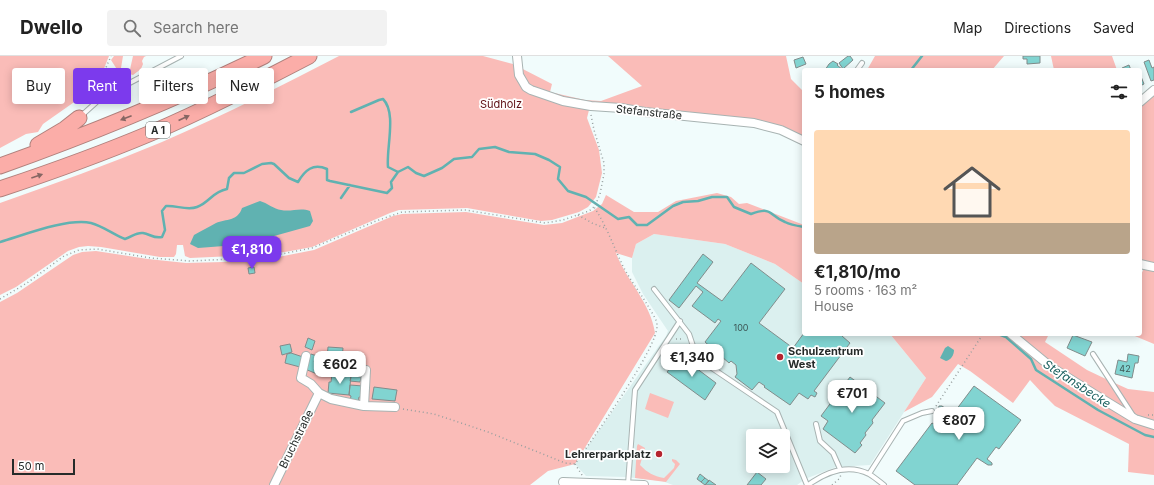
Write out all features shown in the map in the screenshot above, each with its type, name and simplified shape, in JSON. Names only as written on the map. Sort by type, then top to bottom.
[{"type":"highway","name":"A 1","points":[[0,165],[55,146],[140,113],[264,56]]},
{"type":"highway","name":"A 1","points":[[0,189],[70,165],[151,133],[238,93],[309,56]]},
{"type":"highway","points":[[0,165],[48,139],[79,118]]},
{"type":"street","name":"Stefanstraße","points":[[517,56],[519,75],[526,87],[562,101],[591,106],[622,108],[645,112],[754,123],[781,130],[802,140]]},
{"type":"street","points":[[1142,100],[1154,90]]},
{"type":"street","points":[[1142,264],[1154,267]]},
{"type":"street","points":[[1013,336],[1051,367],[1135,419],[1154,426]]},
{"type":"street","points":[[306,356],[301,378],[311,384],[319,393],[331,399],[364,406],[395,408]]},
{"type":"street","points":[[364,406],[366,370]]},
{"type":"street","name":"Bruchstraße","points":[[274,485],[319,393]]},
{"type":"street","points":[[569,483],[644,485]]},
{"type":"lane","points":[[79,118],[101,98],[181,56]]},
{"type":"lane","points":[[858,68],[862,63]]},
{"type":"lane","points":[[654,289],[689,334],[697,358],[777,412],[807,485],[828,473],[840,469],[856,470],[869,474],[884,485]]},
{"type":"lane","points":[[627,484],[635,390],[680,321]]},
{"type":"lane","points":[[1093,354],[1135,419]]},
{"type":"lane","points":[[869,474],[903,421],[922,413],[932,411]]},
{"type":"lane","points":[[816,424],[820,441],[833,454],[840,469]]},
{"type":"path","points":[[79,118],[92,93],[98,86],[111,56]]},
{"type":"path","points":[[0,299],[27,283],[64,256],[79,250],[97,249],[151,258],[190,261],[251,258],[271,256],[312,248],[376,221],[402,212],[465,210],[545,223],[563,220],[589,210],[595,206],[599,198],[604,174],[604,163],[594,130],[591,106]]},
{"type":"path","points":[[575,464],[626,388],[657,335],[657,324],[644,299],[623,266],[595,206]]},
{"type":"path","points":[[578,215],[605,228]]},
{"type":"path","points":[[932,411],[982,336]]},
{"type":"path","points":[[675,339],[682,339]]},
{"type":"path","points":[[395,408],[434,414],[488,432],[564,463],[575,464]]},
{"type":"path","points":[[575,464],[587,483]]},
{"type":"path","points":[[832,485],[838,480],[845,469]]},
{"type":"shaded area","name":"Schulzentrum West","points":[[654,234],[725,244],[775,264],[802,283],[802,336],[892,336],[926,378],[870,465],[836,467],[805,479],[797,485],[673,485],[662,481],[626,477],[586,476],[575,464],[666,336],[668,331],[643,294],[632,272],[632,258],[636,244]]},
{"type":"green space","points":[[0,56],[109,56],[104,68],[73,68],[73,103],[43,124],[38,132],[26,134],[0,148]]},
{"type":"green space","points":[[114,56],[123,56],[121,68],[116,68],[111,60]]},
{"type":"green space","points":[[133,56],[146,56],[142,61],[143,64],[141,68],[139,68],[139,70],[133,75],[131,74],[130,68]]},
{"type":"green space","name":"Südholz","points":[[339,56],[483,56],[513,64],[552,84],[550,92],[585,100],[601,101],[642,86],[608,56],[786,56],[791,79],[802,90],[802,137],[772,124],[591,102],[587,118],[599,150],[602,173],[596,197],[588,207],[579,212],[552,220],[541,221],[467,208],[399,210],[312,247],[257,255],[190,258],[185,256],[183,245],[177,245],[176,254],[174,257],[160,257],[101,247],[79,247],[68,251],[16,287],[0,295],[0,203],[81,174],[162,142],[244,104],[274,104],[274,89]]},
{"type":"green space","points":[[875,56],[1004,56],[994,68],[868,68]]},
{"type":"green space","points":[[1051,56],[1112,56],[1116,68],[1054,68]]},
{"type":"green space","points":[[1154,93],[1154,265],[1142,262],[1142,104]]},
{"type":"green space","points":[[717,193],[731,197],[739,204],[747,203],[802,224],[802,283],[775,264],[725,244],[654,234],[636,244],[632,258],[616,253],[620,263],[649,312],[655,333],[575,464],[548,471],[530,485],[0,485],[0,302],[17,293],[73,255],[82,252],[96,251],[186,263],[268,259],[314,250],[393,216],[402,214],[466,212],[544,225],[562,223],[593,211],[602,204],[606,195],[634,212],[658,212],[676,201]]},
{"type":"green space","points":[[1145,266],[1154,269],[1154,344],[1135,336],[1142,336],[1142,273]]},
{"type":"green space","points":[[892,336],[1048,336],[1045,342],[1087,370],[1128,389],[1154,392],[1154,475],[1128,472],[1129,444],[1055,406],[1030,380],[1013,403],[970,371],[958,364],[932,397],[904,412],[926,378]]},
{"type":"green space","points":[[650,393],[674,402],[668,418],[645,409]]},
{"type":"green space","points":[[638,444],[645,448],[640,465],[654,475],[664,478],[674,468],[675,464],[672,459],[676,460],[680,464],[666,482],[635,478]]},
{"type":"water","points":[[260,201],[281,210],[303,209],[310,211],[313,221],[310,226],[267,238],[257,237],[225,241],[224,246],[198,248],[190,244],[194,235],[216,223],[235,217],[242,208]]},
{"type":"water","points":[[948,346],[954,350],[954,352],[951,358],[946,361],[940,358],[945,348]]},
{"type":"building","points":[[848,56],[850,56],[853,60],[844,68],[842,68],[839,63]]},
{"type":"building","points":[[1023,56],[1040,56],[1040,63],[1027,64],[1027,59],[1023,59]]},
{"type":"building","points":[[803,57],[806,64],[796,68],[794,60]]},
{"type":"building","points":[[1149,60],[1152,68],[1154,67],[1154,80],[1151,81],[1144,62]]},
{"type":"building","points":[[833,61],[841,68],[826,68]]},
{"type":"building","points":[[1129,65],[1130,68],[1122,68]]},
{"type":"building","name":"Schulzentrum West","points":[[703,254],[713,262],[697,283],[722,301],[751,263],[785,289],[759,323],[793,348],[802,336],[842,336],[850,343],[814,391],[817,393],[815,397],[811,395],[808,399],[799,393],[790,405],[759,382],[752,390],[735,377],[737,374],[736,365],[731,361],[729,363],[705,342],[721,321],[718,319],[715,323],[692,306],[703,292],[696,286],[679,308],[669,300]]},
{"type":"building","points":[[254,267],[255,273],[249,274],[248,268]]},
{"type":"building","points":[[1073,336],[1092,342],[1085,356],[1067,348]]},
{"type":"building","points":[[308,338],[315,341],[312,350],[305,347]]},
{"type":"building","points":[[290,344],[292,352],[282,355],[280,346]]},
{"type":"building","points":[[328,347],[343,348],[341,372],[326,371]]},
{"type":"building","points":[[291,353],[303,357],[300,367],[285,363],[287,354]]},
{"type":"building","points":[[311,354],[317,356],[314,362],[320,365],[317,374],[305,369]]},
{"type":"building","points":[[1128,354],[1139,356],[1138,363],[1135,363],[1132,378],[1115,374],[1118,360],[1127,362]]},
{"type":"building","points":[[680,356],[716,383],[705,400],[667,372]]},
{"type":"building","points":[[343,361],[351,362],[351,373],[342,372]]},
{"type":"building","points":[[332,374],[351,376],[349,395],[328,393],[329,382],[331,382]]},
{"type":"building","points":[[351,376],[361,377],[360,382],[350,381]]},
{"type":"building","points":[[850,377],[885,403],[872,420],[873,423],[865,433],[866,435],[860,443],[862,445],[855,453],[823,429],[828,421],[821,416]]},
{"type":"building","points":[[350,385],[363,386],[362,397],[359,397],[358,402],[350,401]]},
{"type":"building","points":[[974,386],[1021,420],[999,449],[996,447],[987,459],[992,463],[992,465],[988,465],[977,458],[957,485],[915,485],[896,471],[932,423],[934,424],[943,413],[938,409],[939,406],[942,406],[953,414]]},
{"type":"building","points":[[374,387],[397,390],[395,401],[372,399]]},
{"type":"building","points":[[756,473],[766,479],[761,485],[747,485]]},
{"type":"building","points":[[700,474],[705,478],[701,482],[697,479]]},
{"type":"building","points":[[705,478],[709,481],[705,485],[701,482]]},
{"type":"building","points":[[709,480],[716,485],[705,485]]},
{"type":"waterway","points":[[913,68],[922,56]]},
{"type":"waterway","points":[[351,112],[383,99],[387,105],[390,122],[388,167],[398,172]]},
{"type":"waterway","name":"Stefansbecke","points":[[0,242],[58,225],[81,222],[95,224],[125,239],[141,233],[162,237],[165,230],[162,211],[166,206],[185,208],[197,207],[218,192],[227,189],[229,178],[234,173],[244,173],[262,164],[274,164],[289,178],[298,182],[310,169],[314,167],[322,167],[327,169],[327,180],[387,193],[392,188],[391,182],[398,172],[408,167],[416,173],[424,176],[442,168],[454,159],[472,157],[479,149],[495,147],[509,152],[535,154],[549,160],[560,167],[558,179],[568,191],[586,197],[618,219],[629,217],[637,225],[647,225],[673,206],[683,202],[698,201],[712,197],[727,197],[734,207],[751,214],[767,211],[787,223],[802,227]]},
{"type":"waterway","points":[[341,198],[350,185]]},
{"type":"waterway","name":"Stefansbecke","points":[[1003,336],[1031,359],[1036,370],[1098,410],[1145,435],[1154,437]]},
{"type":"place","name":"Schulzentrum West","points":[[780,357]]},
{"type":"place","name":"Lehrerparkplatz","points":[[659,454]]}]
